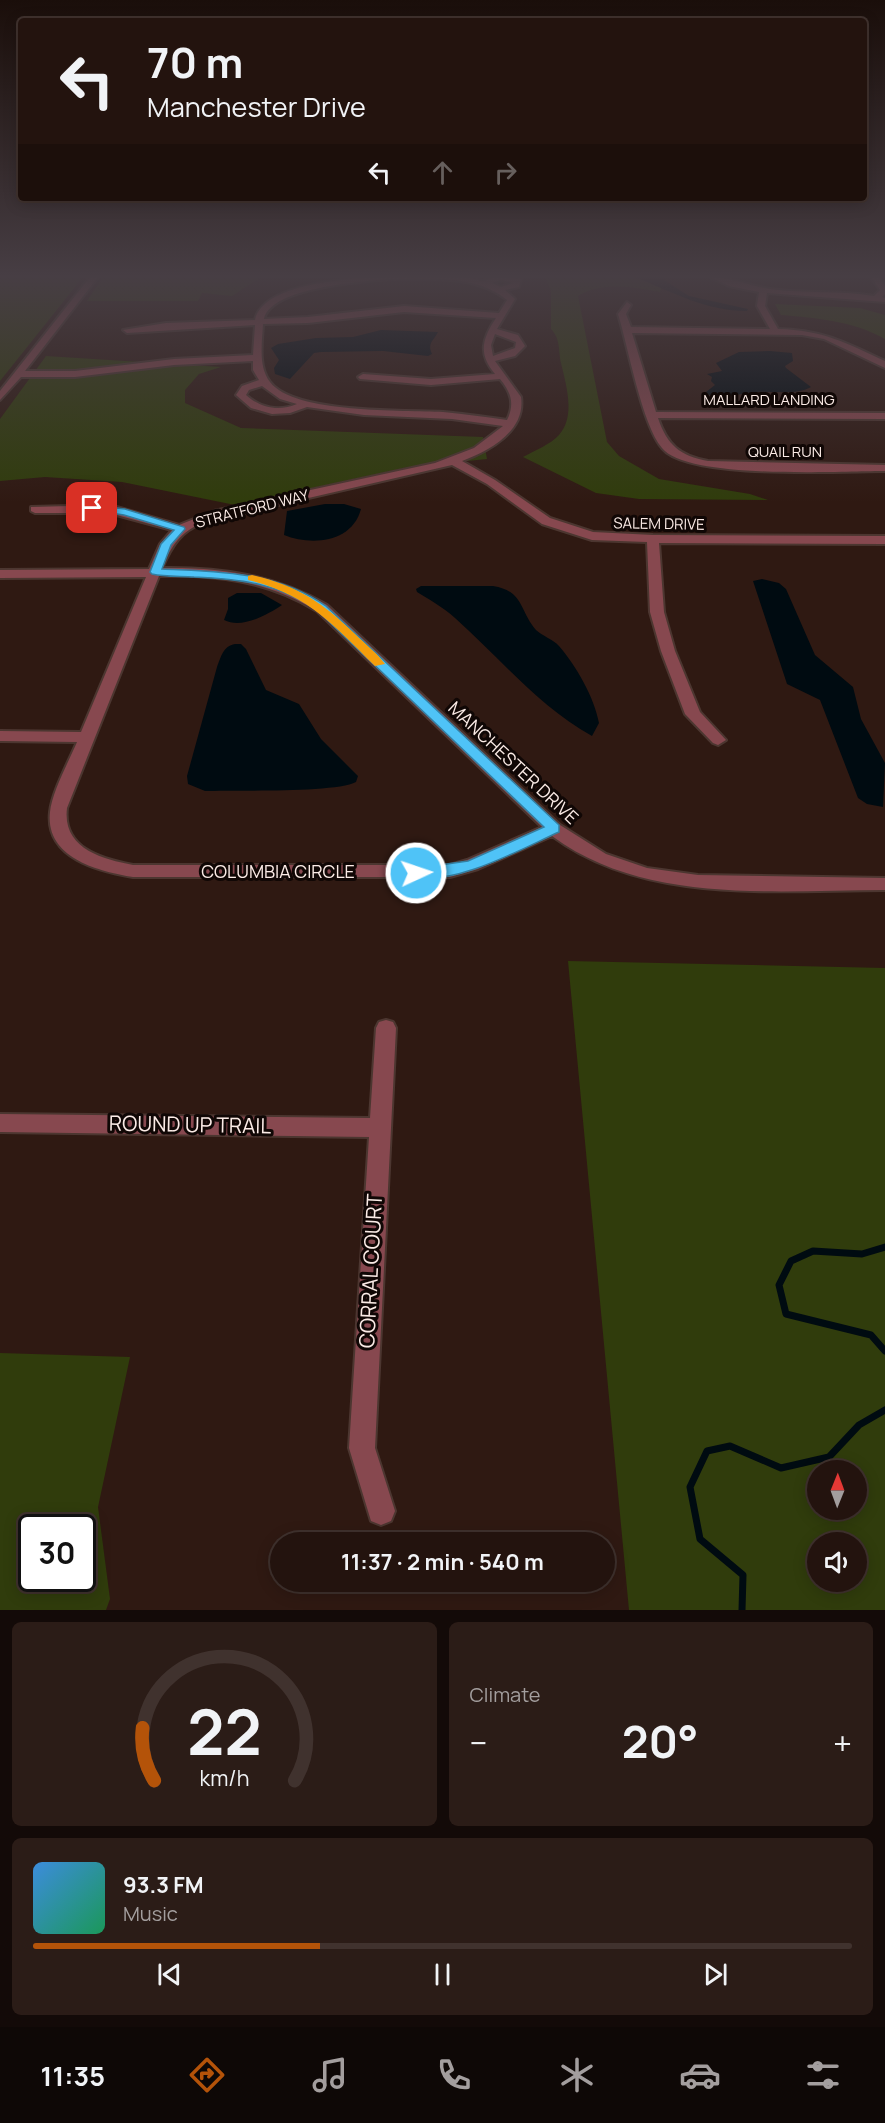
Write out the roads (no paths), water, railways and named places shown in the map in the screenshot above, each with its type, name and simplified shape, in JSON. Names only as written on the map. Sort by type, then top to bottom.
[{"type":"street","points":[[0,397],[36,352]]},
{"type":"street","points":[[258,352],[258,370],[263,382],[283,396],[306,404],[342,411],[435,415],[510,424],[516,414],[517,399],[490,359],[489,352]]},
{"type":"street","points":[[490,359],[511,356],[515,352]]},
{"type":"street","points":[[635,352],[653,415]]},
{"type":"street","points":[[855,352],[880,364]]},
{"type":"street","points":[[18,375],[75,374],[174,362],[258,358]]},
{"type":"street","points":[[864,367],[880,364]]},
{"type":"street","points":[[363,377],[432,382],[503,376]]},
{"type":"street","points":[[263,382],[245,388],[241,391],[243,397],[256,406],[277,411],[293,410],[306,404]]},
{"type":"street","name":"MALLARD LANDING","points":[[653,415],[885,416]]},
{"type":"street","name":"QUAIL RUN","points":[[653,415],[663,443],[674,454],[686,459],[723,466],[885,468]]},
{"type":"street","name":"STRATFORD WAY","points":[[69,781],[166,544],[180,529],[214,515],[414,472],[453,461],[486,446],[510,424]]},
{"type":"street","name":"SALEM DRIVE","points":[[453,461],[491,482],[557,527],[601,537],[885,540]]},
{"type":"street","points":[[35,509],[110,509],[180,529]]},
{"type":"street","points":[[653,539],[657,612],[668,651],[693,714],[718,741]]},
{"type":"street","name":"MANCHESTER DRIVE","points":[[0,563],[242,576],[271,582],[306,597],[322,608],[554,829],[583,851],[610,865],[646,876],[682,882],[885,884]]},
{"type":"street","name":"MANCHESTER DRIVE","points":[[0,574],[155,572]]},
{"type":"street","points":[[0,736],[87,737]]},
{"type":"street","name":"COLUMBIA CIRCLE","points":[[69,781],[58,810],[58,824],[66,843],[80,855],[104,867],[133,871],[450,871],[472,865],[554,829]]},
{"type":"street","name":"CORRAL COURT","points":[[381,1510],[362,1448],[386,1028]]},
{"type":"street","name":"ROUND UP TRAIL","points":[[0,1123],[379,1128]]},
{"type":"waterway","points":[[885,1247],[862,1254],[813,1251],[791,1261],[779,1285],[786,1314],[871,1335],[885,1351]]},
{"type":"waterway","points":[[742,1610],[743,1575],[700,1539],[690,1487],[707,1451],[730,1446],[781,1468],[829,1457],[859,1425],[885,1410]]}]
